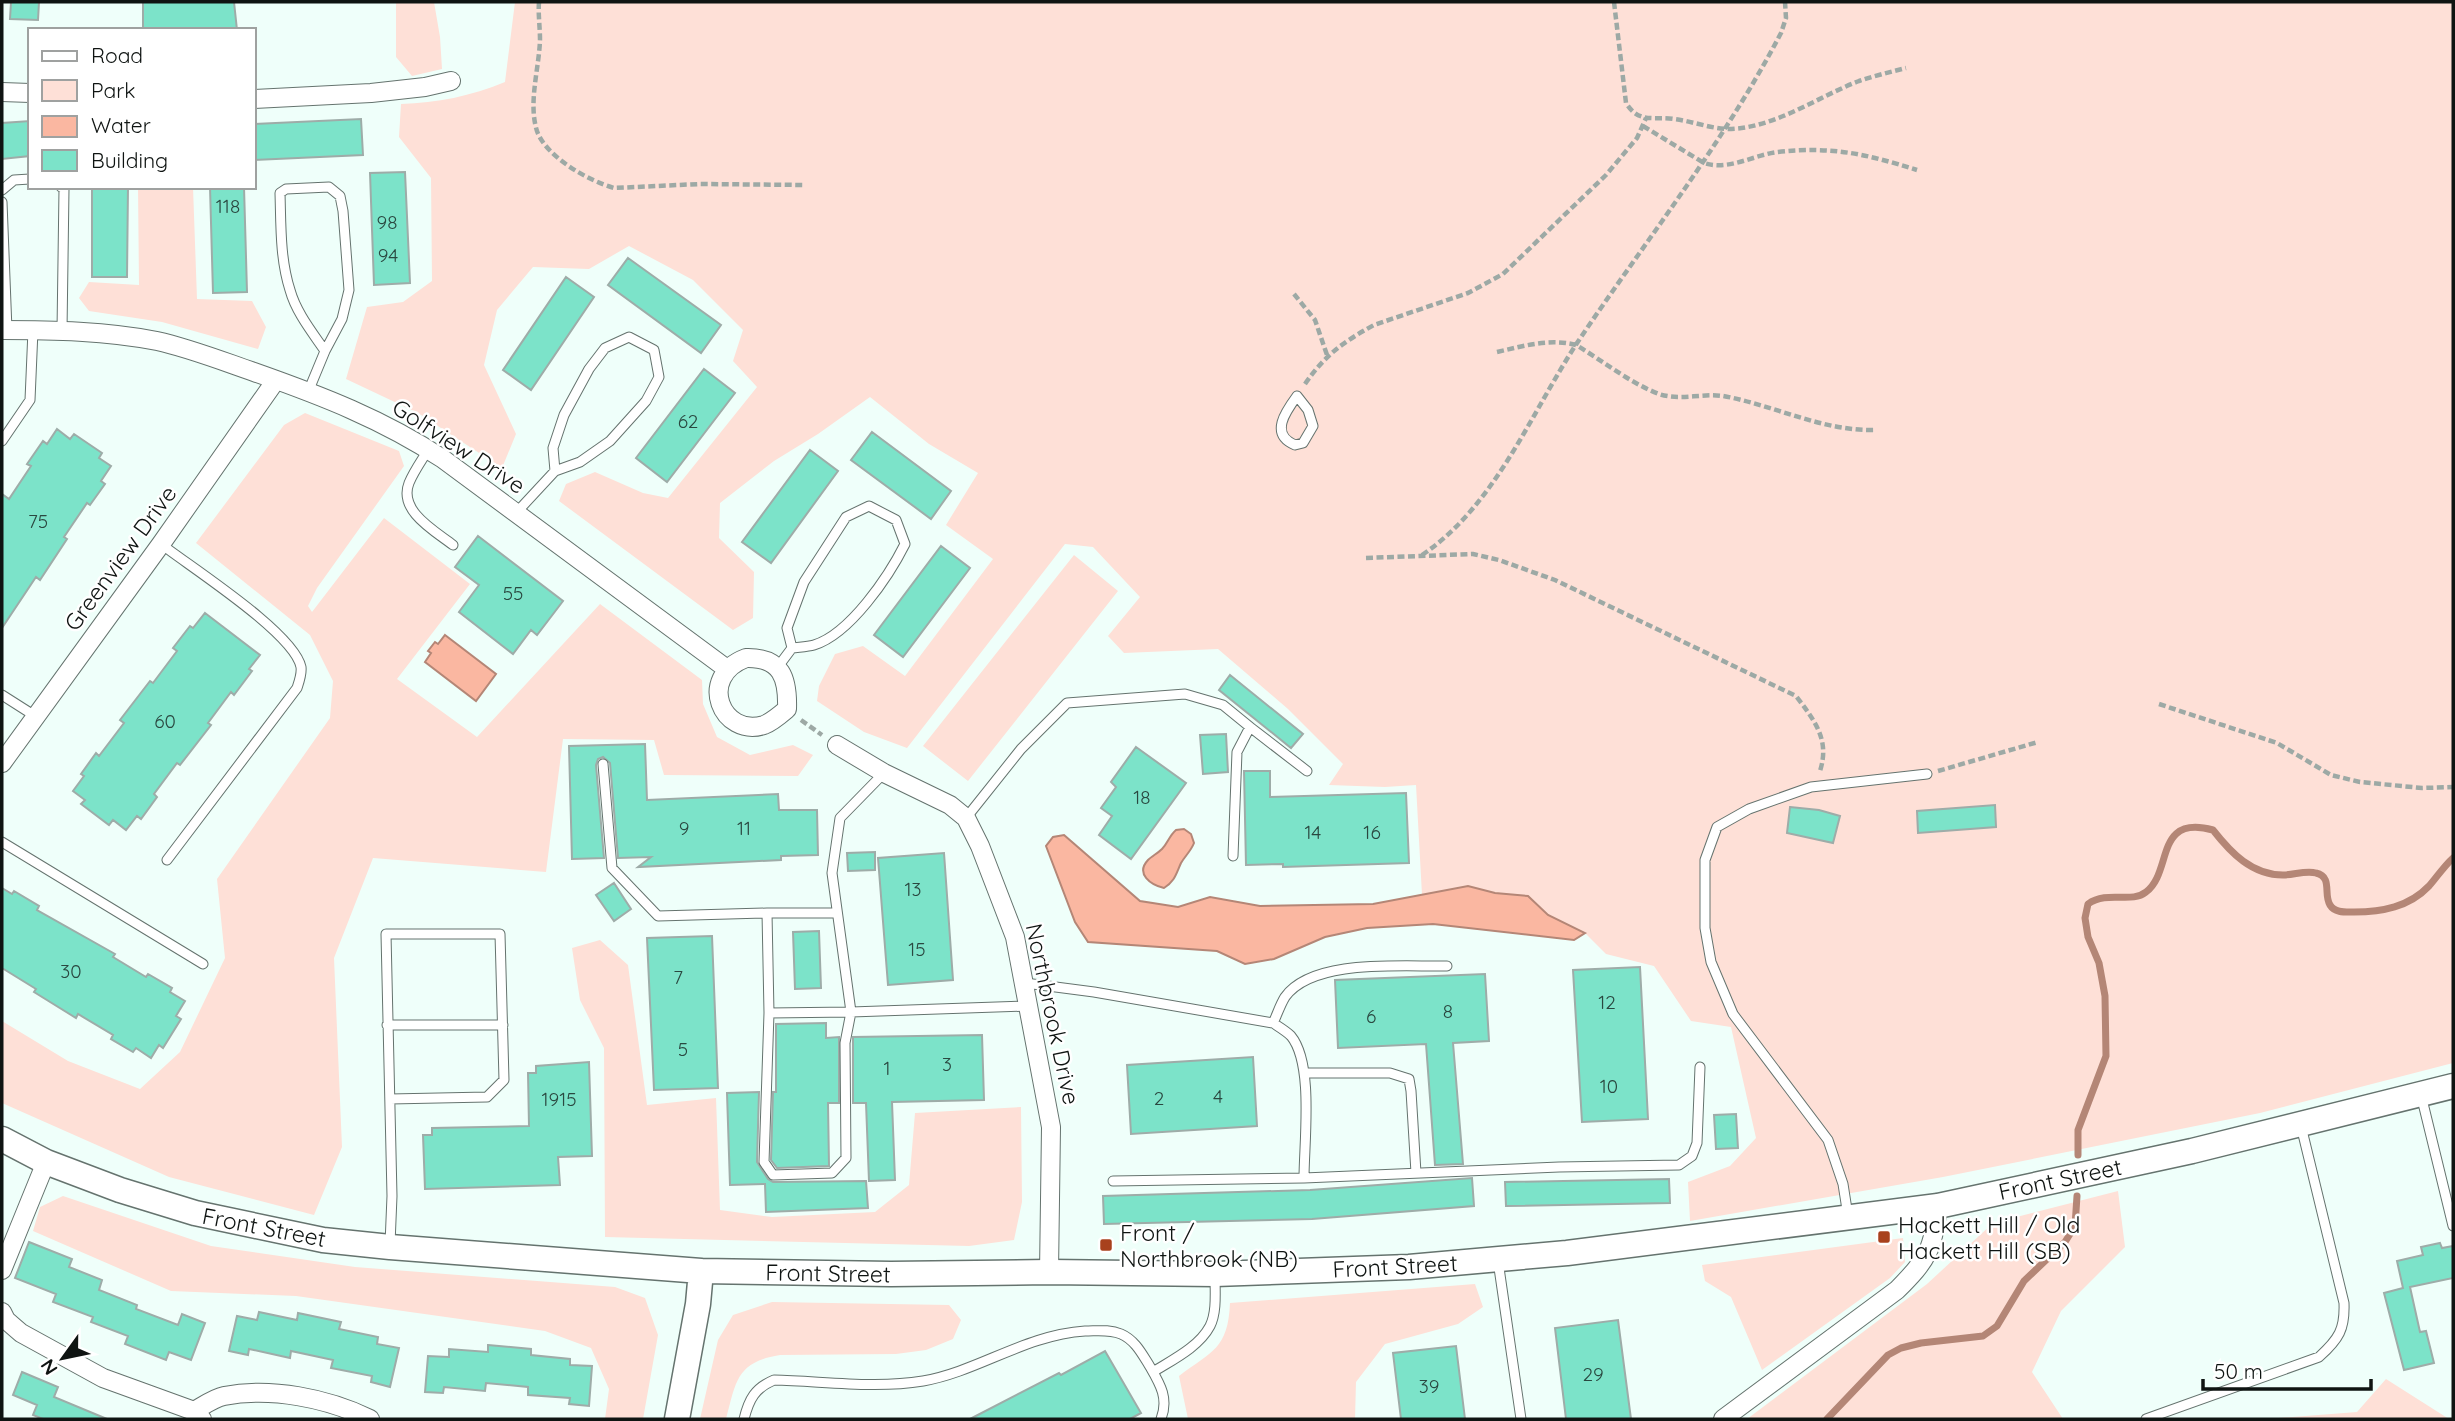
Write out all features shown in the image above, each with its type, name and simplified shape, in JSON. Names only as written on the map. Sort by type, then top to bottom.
[{"type":"main road","name":"Front Street","points":[[2,1139],[46,1162],[120,1190],[195,1213],[323,1240],[701,1271],[1215,1274],[1409,1267],[1497,1259],[1685,1240],[1938,1206],[2192,1151],[2453,1086]]},
{"type":"main road","points":[[677,1419],[698,1304],[701,1271]]},
{"type":"street","points":[[256,99],[371,93],[451,81]]},
{"type":"street","points":[[2,92],[28,93]]},
{"type":"street","name":"Golfview Drive","points":[[5,330],[62,331],[158,342],[276,380],[400,431],[727,669]]},
{"type":"street","name":"Greenview Drive","points":[[2,763],[276,380]]},
{"type":"street","points":[[746,658],[768,661],[777,668],[787,688],[787,709],[765,725],[754,727],[732,720],[724,712],[718,690],[727,669],[746,658]]},
{"type":"street","name":"Northbrook Drive","points":[[837,745],[884,774],[950,805],[966,818],[980,846],[1015,937],[1051,1127],[1049,1272]]},
{"type":"street","points":[[2,1270],[46,1162]]},
{"type":"street","points":[[1723,1419],[1897,1290],[1920,1267],[1934,1240],[1938,1206]]},
{"type":"street","points":[[2,1312],[6,1321],[21,1333],[103,1378],[198,1415],[221,1396],[271,1393],[324,1402],[370,1419]]},
{"type":"lane","points":[[2,190],[14,180],[28,179]]},
{"type":"lane","points":[[308,392],[324,351],[342,319],[349,290],[343,211],[340,196],[329,187],[286,189],[280,193],[282,237],[290,292],[324,351]]},
{"type":"lane","points":[[62,331],[64,189]]},
{"type":"lane","points":[[2,202],[5,330]]},
{"type":"lane","points":[[2,441],[30,400],[33,330]]},
{"type":"lane","points":[[516,513],[555,471],[580,462],[610,440],[646,401],[659,377],[654,350],[629,337],[604,348],[589,369],[564,415],[553,448],[555,471]]},
{"type":"lane","points":[[1297,396],[1308,410],[1312,426],[1303,443],[1295,445],[1284,438],[1280,424],[1297,396]]},
{"type":"lane","points":[[428,450],[408,485],[410,506],[414,514],[453,545]]},
{"type":"lane","points":[[777,668],[792,649],[816,645],[862,609],[893,568],[905,544],[896,520],[869,506],[846,517],[804,582],[793,607],[787,628],[792,649]]},
{"type":"lane","points":[[161,544],[269,624],[287,641],[302,670],[297,688],[167,860]]},
{"type":"lane","points":[[966,818],[1021,749],[1067,703],[1185,694],[1223,705],[1307,771]]},
{"type":"lane","points":[[2,695],[35,716]]},
{"type":"lane","points":[[1233,856],[1237,752],[1251,727]]},
{"type":"lane","points":[[603,764],[612,868],[658,916],[837,913]]},
{"type":"lane","points":[[767,913],[769,1013],[764,1161],[773,1175],[832,1173],[846,1158],[845,1043],[851,1012],[832,873],[840,818],[845,810],[884,774]]},
{"type":"lane","points":[[1848,1218],[1843,1184],[1828,1140],[1733,1014],[1711,962],[1705,928],[1705,860],[1717,827],[1749,809],[1811,787],[1927,774]]},
{"type":"lane","points":[[2,842],[203,964]]},
{"type":"lane","points":[[390,1099],[487,1097],[504,1080],[500,934],[386,934],[392,1196],[390,1247]]},
{"type":"lane","points":[[1273,1023],[1285,997],[1300,983],[1322,972],[1447,966]]},
{"type":"lane","points":[[1025,983],[1094,992],[1273,1023],[1290,1036],[1300,1054],[1305,1073],[1304,1178]]},
{"type":"lane","points":[[769,1013],[1029,1006]]},
{"type":"lane","points":[[387,1025],[503,1025]]},
{"type":"lane","points":[[1113,1181],[1304,1178],[1679,1165],[1692,1156],[1697,1143],[1700,1067]]},
{"type":"lane","points":[[1305,1073],[1390,1073],[1409,1079],[1416,1173]]},
{"type":"lane","points":[[2420,1094],[2453,1226]]},
{"type":"lane","points":[[2146,1419],[2319,1357],[2334,1344],[2345,1323],[2344,1303],[2301,1124]]},
{"type":"lane","points":[[1497,1259],[1521,1419]]},
{"type":"lane","points":[[1153,1372],[1199,1340],[1211,1325],[1215,1303],[1215,1274]]},
{"type":"lane","points":[[744,1419],[752,1395],[761,1386],[774,1380],[901,1384],[948,1375],[1024,1343],[1048,1336],[1104,1330],[1122,1335],[1140,1350],[1166,1396],[1161,1419]]},
{"type":"path","points":[[538,2],[540,41],[534,106],[536,124],[538,134],[546,146],[570,167],[614,188],[700,184],[805,185]]},
{"type":"path","points":[[1614,2],[1626,103],[1635,115],[1646,118],[1672,118],[1727,128],[1768,120],[1806,106],[1858,81],[1906,68]]},
{"type":"path","points":[[1422,555],[1444,541],[1477,504],[1537,414],[1576,345],[1727,128],[1781,33],[1786,18],[1785,2]]},
{"type":"path","points":[[1297,396],[1327,355],[1342,343],[1374,325],[1468,293],[1503,274],[1606,174],[1637,138],[1646,118]]},
{"type":"path","points":[[1643,126],[1713,166],[1726,166],[1776,152],[1836,149],[1873,156],[1917,170]]},
{"type":"path","points":[[1294,294],[1315,320],[1327,355]]},
{"type":"path","points":[[1497,352],[1548,341],[1576,345],[1659,394],[1679,397],[1714,395],[1834,427],[1874,430]]},
{"type":"path","points":[[1366,558],[1473,554],[1499,560],[1555,580],[1796,696],[1814,720],[1824,743],[1825,755],[1821,770],[1811,787]]},
{"type":"path","points":[[2159,704],[2277,743],[2331,775],[2360,782],[2422,788],[2453,787]]},
{"type":"path","points":[[787,709],[837,745]]},
{"type":"path","points":[[1927,774],[2038,742]]},
{"type":"green space","points":[[396,2],[434,2],[442,69],[412,76],[396,57]]},
{"type":"green space","points":[[515,2],[2453,2],[2453,1063],[2260,1113],[1943,1177],[1690,1221],[1688,1182],[1730,1166],[1756,1138],[1731,1027],[1691,1021],[1654,966],[1606,954],[1585,933],[1548,915],[1528,896],[1495,893],[1468,886],[1422,895],[1416,785],[1329,785],[1343,764],[1288,709],[1218,649],[1124,653],[1108,636],[1140,597],[1093,547],[1065,544],[907,748],[864,732],[817,701],[819,686],[835,654],[863,646],[905,676],[993,559],[946,525],[978,473],[929,444],[870,397],[774,461],[720,503],[719,538],[754,572],[753,618],[733,630],[559,501],[566,484],[595,472],[643,493],[668,498],[757,387],[733,361],[743,330],[693,280],[629,246],[589,269],[533,267],[497,310],[484,365],[516,434],[502,468],[418,413],[346,379],[367,307],[403,302],[432,281],[431,178],[399,137],[401,104],[454,98],[505,82]]},
{"type":"green space","points":[[138,189],[193,189],[197,299],[252,301],[266,327],[258,349],[162,322],[89,311],[79,298],[89,282],[139,285]]},
{"type":"green space","points":[[305,413],[399,451],[404,466],[317,588],[308,606],[312,612],[384,518],[470,584],[397,679],[477,737],[600,604],[702,680],[703,704],[717,737],[750,755],[793,745],[813,755],[798,776],[664,775],[654,740],[563,739],[546,872],[373,858],[334,958],[342,1147],[314,1215],[169,1177],[2,1103],[2,1021],[68,1061],[140,1089],[180,1052],[225,958],[217,879],[330,718],[333,681],[310,635],[196,543],[284,425]]},
{"type":"green space","points":[[1074,555],[1118,591],[968,781],[923,746]]},
{"type":"green space","points":[[600,940],[628,965],[647,1105],[716,1098],[720,1210],[772,1217],[875,1212],[909,1185],[915,1113],[1021,1107],[1022,1202],[1014,1240],[969,1246],[605,1237],[604,1048],[580,1000],[572,948]]},
{"type":"green space","points":[[2118,1191],[2125,1247],[2061,1311],[2032,1372],[2063,1419],[1747,1419],[1927,1284],[1993,1223]]},
{"type":"green space","points":[[63,1196],[211,1246],[355,1267],[615,1287],[645,1298],[658,1335],[643,1419],[605,1419],[609,1389],[591,1348],[545,1331],[296,1296],[171,1291],[33,1231],[40,1207]]},
{"type":"green space","points":[[1903,1238],[1905,1262],[1890,1278],[1762,1370],[1731,1297],[1705,1281],[1702,1265]]},
{"type":"green space","points":[[1475,1284],[1483,1307],[1458,1324],[1385,1344],[1356,1382],[1355,1419],[1188,1419],[1179,1376],[1209,1354],[1222,1340],[1229,1318],[1230,1303]]},
{"type":"green space","points":[[772,1302],[949,1305],[961,1320],[953,1339],[926,1350],[896,1354],[780,1355],[765,1358],[754,1363],[740,1376],[726,1419],[700,1419],[718,1340],[733,1315]]},
{"type":"green space","points":[[2386,1379],[2449,1419],[2265,1419],[2357,1412]]},
{"type":"water","points":[[445,635],[496,674],[476,701],[425,662],[431,653],[428,651]]},
{"type":"water","points":[[1184,829],[1191,834],[1193,846],[1171,883],[1164,888],[1154,884],[1146,878],[1144,865],[1162,849],[1176,830]]},
{"type":"water","points":[[1064,835],[1140,901],[1178,907],[1210,897],[1260,906],[1373,904],[1468,886],[1495,893],[1528,896],[1548,915],[1585,933],[1574,940],[1433,924],[1367,928],[1325,937],[1274,959],[1245,964],[1217,951],[1088,942],[1075,922],[1046,846],[1053,837]]},
{"type":"building","points":[[11,2],[39,2],[38,20],[10,19]]},
{"type":"building","points":[[143,2],[234,2],[237,28],[143,28]]},
{"type":"building","points":[[361,119],[363,155],[256,160],[256,124]]},
{"type":"building","points":[[28,121],[28,156],[2,159],[2,123]]},
{"type":"building","points":[[405,172],[410,283],[374,285],[370,173]]},
{"type":"building","points":[[92,189],[128,189],[127,277],[92,277]]},
{"type":"building","points":[[210,189],[244,189],[247,292],[213,293]]},
{"type":"building","points":[[628,258],[721,325],[701,353],[608,285]]},
{"type":"building","points":[[566,277],[594,297],[531,390],[503,370]]},
{"type":"building","points":[[704,369],[735,393],[667,482],[636,458]]},
{"type":"building","points":[[57,429],[70,439],[74,434],[102,453],[99,458],[111,466],[101,481],[105,484],[90,505],[87,503],[40,580],[36,577],[2,628],[2,494],[9,499],[31,466],[27,464],[43,441],[47,444]]},
{"type":"building","points":[[872,432],[951,491],[931,519],[851,460]]},
{"type":"building","points":[[810,450],[838,471],[771,563],[742,542]]},
{"type":"building","points":[[478,536],[563,601],[537,635],[531,630],[513,654],[459,612],[479,585],[455,567]]},
{"type":"building","points":[[941,546],[970,568],[903,657],[874,635]]},
{"type":"building","points":[[205,613],[260,655],[234,695],[231,692],[208,723],[211,725],[154,794],[157,797],[141,819],[137,816],[126,830],[113,820],[109,825],[81,804],[85,800],[73,791],[96,753],[99,756],[124,723],[120,720],[177,651],[173,648],[190,626],[193,628]]},
{"type":"building","points":[[1230,675],[1303,734],[1291,748],[1219,690]]},
{"type":"building","points":[[1226,734],[1228,772],[1203,774],[1200,735]]},
{"type":"building","points":[[645,744],[647,800],[778,794],[779,810],[817,810],[818,855],[781,856],[781,860],[638,867],[651,857],[618,858],[610,763],[603,757],[598,759],[596,765],[604,858],[572,859],[569,746]]},
{"type":"building","points":[[1136,747],[1186,783],[1131,859],[1099,835],[1112,816],[1101,808],[1116,787],[1111,782]]},
{"type":"building","points":[[1244,771],[1270,771],[1270,797],[1406,793],[1409,863],[1283,867],[1283,864],[1246,865]]},
{"type":"building","points":[[1995,805],[1996,827],[1918,833],[1917,811]]},
{"type":"building","points":[[1790,807],[1819,810],[1840,816],[1833,843],[1787,833]]},
{"type":"building","points":[[875,852],[875,870],[848,871],[847,853]]},
{"type":"building","points":[[944,853],[953,980],[888,985],[878,858]]},
{"type":"building","points":[[614,883],[631,909],[614,921],[596,895]]},
{"type":"building","points":[[2,888],[12,894],[14,891],[39,906],[37,910],[115,954],[113,957],[146,977],[148,974],[172,988],[170,992],[185,1001],[176,1016],[181,1019],[163,1048],[159,1045],[151,1058],[136,1048],[133,1052],[111,1039],[113,1035],[78,1014],[76,1018],[2,968]]},
{"type":"building","points":[[819,931],[821,988],[795,989],[793,932]]},
{"type":"building","points":[[712,936],[718,1088],[654,1090],[647,938]]},
{"type":"building","points":[[1640,967],[1648,1119],[1582,1122],[1573,970]]},
{"type":"building","points":[[1485,974],[1489,1041],[1453,1043],[1463,1164],[1435,1165],[1426,1044],[1338,1048],[1335,980]]},
{"type":"building","points":[[826,1023],[826,1038],[839,1037],[839,1103],[828,1103],[829,1166],[777,1168],[771,1160],[773,1092],[776,1092],[776,1024]]},
{"type":"building","points":[[982,1035],[984,1100],[892,1102],[895,1180],[869,1181],[866,1103],[853,1103],[853,1037]]},
{"type":"building","points":[[1253,1057],[1257,1126],[1131,1134],[1127,1065]]},
{"type":"building","points":[[589,1062],[592,1156],[558,1157],[560,1185],[425,1189],[423,1135],[432,1135],[432,1128],[529,1126],[528,1073],[536,1073],[536,1066]]},
{"type":"building","points":[[759,1092],[757,1162],[768,1179],[773,1182],[866,1181],[868,1208],[766,1212],[765,1184],[730,1185],[727,1093]]},
{"type":"building","points":[[1736,1114],[1738,1148],[1716,1149],[1714,1115]]},
{"type":"building","points":[[1472,1178],[1474,1206],[1312,1219],[1104,1224],[1103,1196],[1310,1190]]},
{"type":"building","points":[[1669,1179],[1670,1203],[1506,1206],[1505,1182]]},
{"type":"building","points":[[29,1242],[72,1259],[69,1267],[102,1280],[99,1290],[137,1305],[136,1309],[178,1325],[182,1314],[205,1323],[191,1360],[169,1352],[166,1360],[125,1344],[128,1336],[91,1322],[93,1317],[53,1302],[56,1294],[15,1278]]},
{"type":"building","points":[[2440,1243],[2442,1248],[2453,1246],[2453,1278],[2410,1287],[2420,1332],[2426,1331],[2434,1363],[2404,1370],[2384,1293],[2403,1288],[2397,1261],[2423,1255],[2421,1247]]},
{"type":"building","points":[[259,1312],[297,1320],[298,1313],[341,1322],[339,1329],[378,1337],[377,1344],[399,1348],[390,1387],[371,1382],[372,1376],[331,1368],[333,1360],[291,1351],[290,1358],[249,1349],[248,1355],[229,1351],[237,1316],[257,1320]]},
{"type":"building","points":[[1618,1320],[1631,1419],[1566,1419],[1555,1328]]},
{"type":"building","points":[[488,1345],[531,1349],[531,1355],[570,1359],[570,1365],[592,1366],[589,1406],[569,1404],[570,1398],[528,1395],[528,1387],[486,1383],[485,1391],[444,1387],[443,1393],[425,1392],[428,1356],[449,1357],[449,1349],[488,1352]]},
{"type":"building","points":[[1456,1346],[1465,1419],[1401,1419],[1393,1353]]},
{"type":"building","points":[[1105,1351],[1141,1413],[1130,1419],[970,1419],[1059,1373],[1061,1375]]},
{"type":"building","points":[[22,1372],[58,1387],[54,1397],[107,1419],[43,1419],[33,1415],[37,1405],[13,1395]]},
{"type":"waterway","points":[[2078,1155],[2078,1130],[2106,1056],[2105,996],[2099,963],[2088,937],[2085,918],[2088,904],[2103,898],[2133,897],[2146,892],[2160,872],[2173,837],[2181,830],[2194,827],[2213,830],[2243,861],[2262,871],[2283,875],[2308,872],[2321,875],[2326,882],[2330,905],[2344,912],[2375,911],[2413,899],[2429,886],[2453,858]]},
{"type":"waterway","points":[[1827,1419],[1888,1355],[1901,1348],[1921,1343],[1983,1336],[1997,1326],[2024,1281],[2065,1242],[2075,1226],[2077,1196]]},
{"type":"place","name":"Hackett Hill / Old Hackett Hill (SB)","points":[[1884,1237]]},
{"type":"place","name":"Front / Northbrook (NB)","points":[[1106,1245]]}]
